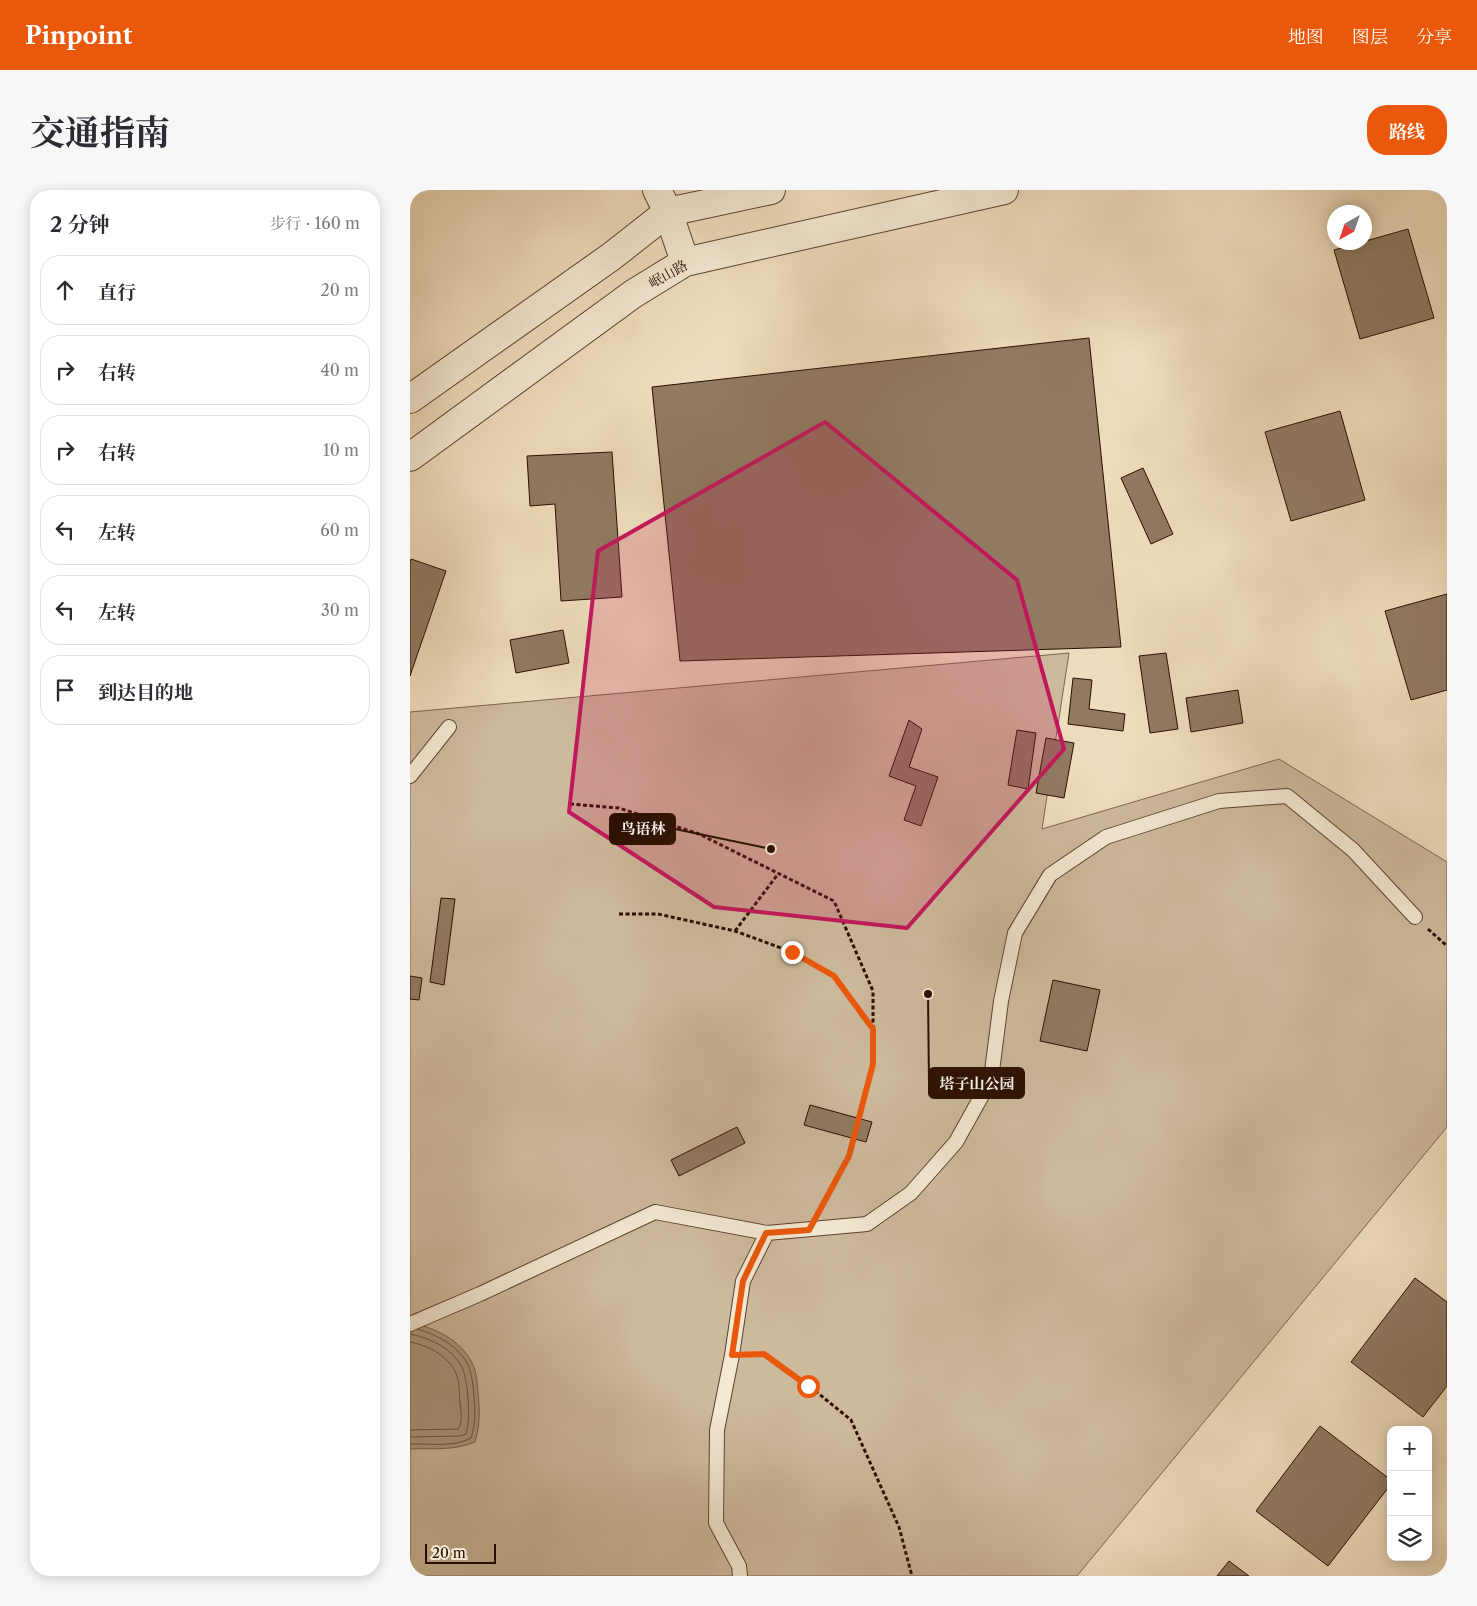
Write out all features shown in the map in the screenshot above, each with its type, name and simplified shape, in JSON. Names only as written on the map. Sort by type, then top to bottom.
[{"type":"street","points":[[410,399],[612,256],[662,201],[771,190]]},
{"type":"street","name":"岷山路","points":[[410,457],[633,294],[685,262],[1004,190]]},
{"type":"street","points":[[662,201],[685,262]]},
{"type":"lane","points":[[410,776],[449,727]]},
{"type":"lane","points":[[410,1324],[480,1294],[655,1212],[766,1233],[809,1230],[867,1224],[911,1194],[956,1142],[991,1079],[1001,1001],[1015,933],[1050,875],[1106,837],[1219,801],[1287,796],[1353,850],[1415,917]]},
{"type":"lane","points":[[740,1576],[739,1566],[716,1523],[717,1430],[732,1355],[743,1281],[766,1233]]},
{"type":"path","points":[[570,804],[619,808],[699,834],[834,901],[873,990],[873,1064],[849,1156],[809,1230]]},
{"type":"path","points":[[735,932],[778,874]]},
{"type":"path","points":[[619,914],[658,914],[735,932],[792,952],[834,976],[873,1029]]},
{"type":"path","points":[[1415,917],[1447,946]]},
{"type":"path","points":[[732,1355],[764,1354],[851,1420],[899,1527],[912,1576]]},
{"type":"highlighted area","points":[[825,422],[1017,580],[1064,749],[907,928],[714,907],[569,812],[598,551]]},
{"type":"shaded area","points":[[1069,653],[1042,829],[1279,759],[1447,862],[1447,1127],[1077,1576],[410,1576],[410,712]]},
{"type":"water","points":[[410,1323],[437,1331],[454,1341],[472,1363],[475,1370],[479,1406],[479,1424],[475,1442],[451,1448],[410,1449]]},
{"type":"building","points":[[1408,229],[1434,318],[1360,339],[1334,250],[1372,250],[1372,239]]},
{"type":"building","points":[[1089,338],[1121,647],[680,661],[652,387]]},
{"type":"building","points":[[1340,411],[1365,500],[1291,521],[1265,432]]},
{"type":"building","points":[[612,452],[622,597],[561,601],[555,504],[530,506],[527,456]]},
{"type":"building","points":[[1143,468],[1173,534],[1151,544],[1121,478]]},
{"type":"building","points":[[411,559],[446,571],[410,676],[410,563]]},
{"type":"building","points":[[1447,594],[1447,690],[1411,700],[1385,611]]},
{"type":"building","points":[[563,630],[569,663],[516,673],[510,640]]},
{"type":"building","points":[[1166,653],[1178,729],[1150,733],[1139,656]]},
{"type":"building","points":[[1073,678],[1092,680],[1089,709],[1125,714],[1123,731],[1068,724]]},
{"type":"building","points":[[1238,690],[1243,723],[1191,732],[1186,698]]},
{"type":"building","points":[[909,720],[922,729],[909,767],[938,777],[921,826],[904,820],[916,786],[889,776]]},
{"type":"building","points":[[1017,730],[1036,733],[1028,789],[1008,785]]},
{"type":"building","points":[[1046,738],[1074,743],[1064,798],[1036,793]]},
{"type":"building","points":[[441,898],[455,899],[444,985],[430,982]]},
{"type":"building","points":[[410,976],[422,978],[419,1000],[410,999]]},
{"type":"building","points":[[1053,980],[1100,990],[1087,1051],[1040,1041]]},
{"type":"building","points":[[810,1105],[872,1122],[866,1142],[804,1125]]},
{"type":"building","points":[[737,1127],[745,1143],[679,1176],[671,1160]]},
{"type":"building","points":[[1415,1278],[1447,1302],[1447,1386],[1423,1417],[1351,1362]]},
{"type":"building","points":[[1320,1426],[1387,1477],[1387,1489],[1328,1566],[1256,1511]]},
{"type":"building","points":[[1229,1561],[1249,1576],[1217,1576]]},
{"type":"place","name":"鸟语林","points":[[771,849]]},
{"type":"place","name":"塔子山公园","points":[[928,994]]},
{"type":"route","points":[[792,952],[834,976],[873,1029],[873,1064],[849,1156],[809,1230],[766,1233],[743,1281],[732,1355],[764,1354],[808,1386]]}]
